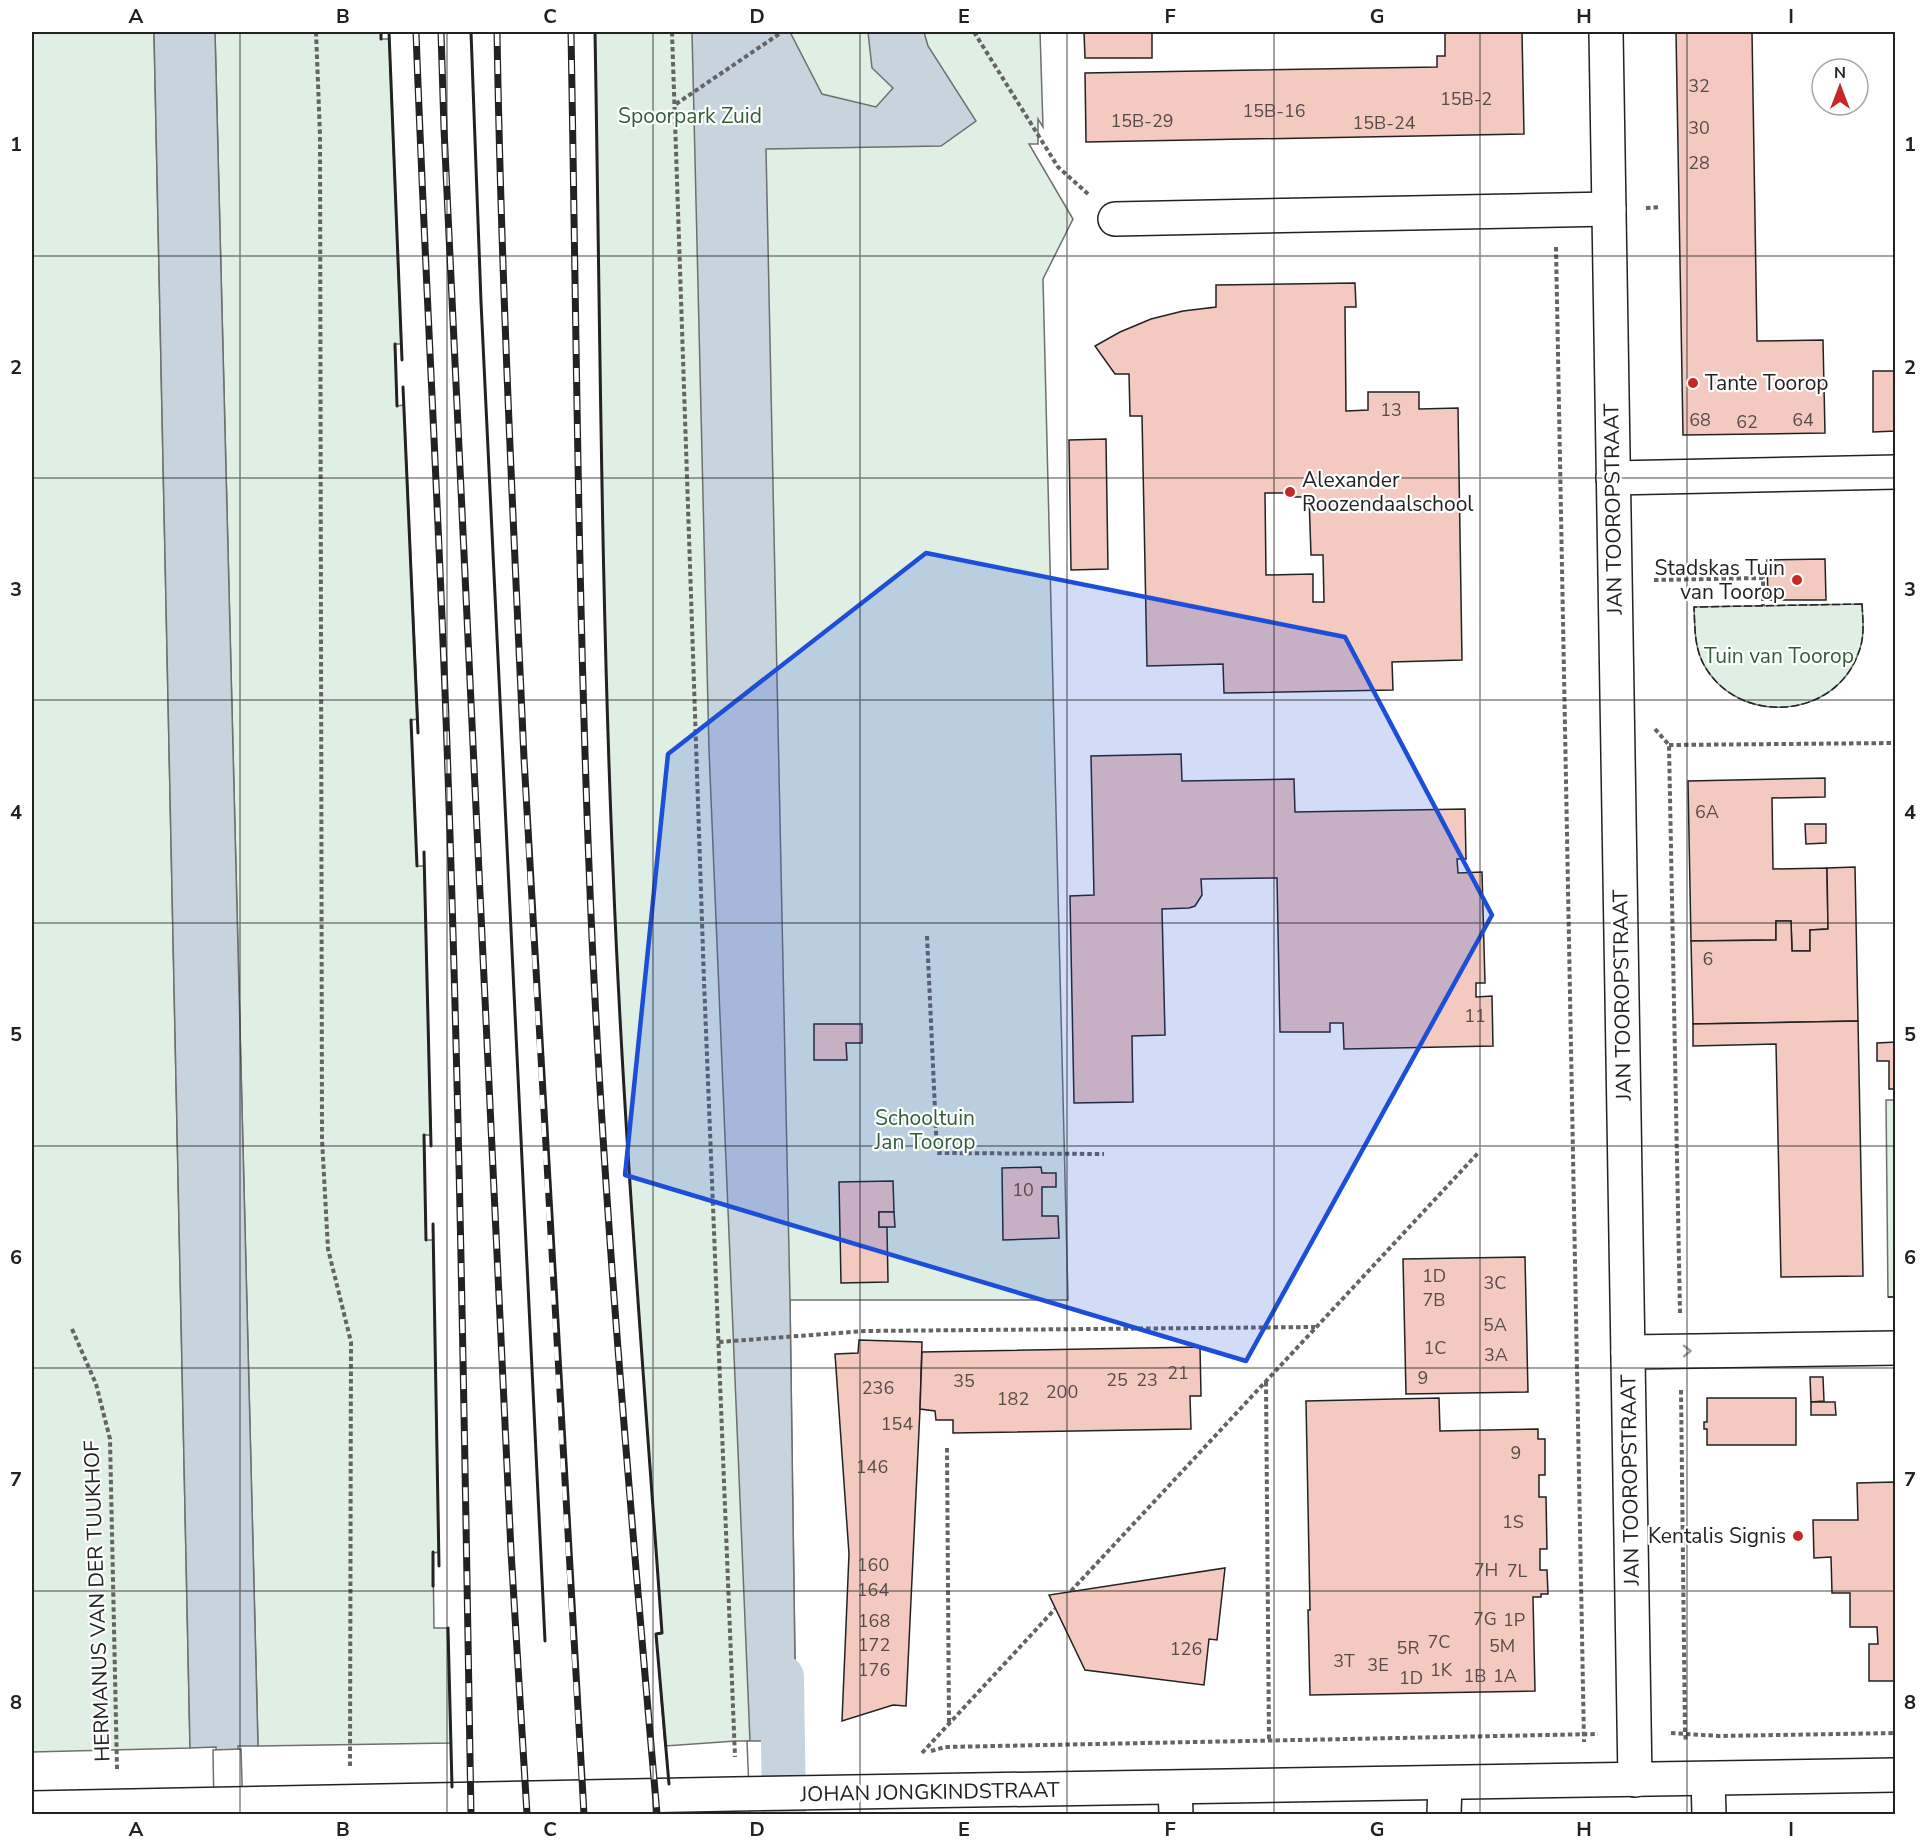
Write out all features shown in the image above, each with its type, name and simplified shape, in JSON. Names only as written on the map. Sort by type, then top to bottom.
[{"type":"street","name":"JAN TOOROPSTRAAT","points":[[1606,32],[1635,1780]]},
{"type":"street","points":[[1115,219],[1609,209]]},
{"type":"street","points":[[1613,478],[1896,472]]},
{"type":"street","points":[[1628,1352],[1896,1348]]},
{"type":"street","name":"JOHAN JONGKINDSTRAAT","points":[[32,1808],[74,1811],[118,1806],[850,1793],[1175,1801],[1445,1799],[1635,1780],[1896,1775]]},
{"type":"street","points":[[1700,1779],[1709,1815]]},
{"type":"path","points":[[316,32],[320,135],[322,1139],[328,1249],[351,1342],[336,1803]]},
{"type":"path","points":[[672,32],[704,981],[740,1794]]},
{"type":"path","points":[[676,104],[782,32]]},
{"type":"path","points":[[974,32],[1058,167],[1115,219]]},
{"type":"path","points":[[1055,1609],[921,1754],[945,1747],[1584,1734],[1556,210]]},
{"type":"path","points":[[1614,580],[1763,578],[1763,606]]},
{"type":"path","points":[[1654,727],[1669,745],[1685,1733],[1700,1779]]},
{"type":"path","points":[[1669,745],[1896,743]]},
{"type":"path","points":[[927,936],[937,1153],[1104,1154]]},
{"type":"path","points":[[1071,1591],[1479,1152]]},
{"type":"path","points":[[719,1342],[865,1331],[1316,1328]]},
{"type":"path","name":"HERMANUS VAN DER TUUKHOF","points":[[72,1329],[96,1384],[110,1439],[118,1806]]},
{"type":"path","points":[[1266,1381],[1269,1741]]},
{"type":"path","points":[[947,1448],[949,1724]]},
{"type":"path","points":[[1685,1733],[1719,1736],[1896,1733]]},
{"type":"highlighted area","points":[[926,553],[1345,637],[1492,915],[1246,1361],[625,1175],[668,754]]},
{"type":"green space","points":[[32,32],[154,32],[190,1748],[32,1752]]},
{"type":"green space","points":[[215,32],[381,32],[381,39],[389,39],[401,344],[395,344],[397,406],[404,405],[418,719],[411,720],[417,866],[424,866],[431,1135],[424,1135],[426,1240],[433,1240],[439,1552],[433,1553],[434,1628],[448,1628],[451,1743],[258,1746]]},
{"type":"green space","points":[[595,32],[1040,32],[1043,127],[1038,119],[1038,144],[1029,144],[1073,219],[1043,279],[1068,1300],[790,1300],[796,1736],[751,1739],[750,1741],[665,1746],[656,1634],[662,1632],[628,1156],[613,869],[603,555]]},
{"type":"green space","name":"Tuin van Toorop","points":[[1862,604],[1863,636],[1858,654],[1846,676],[1829,692],[1808,703],[1785,707],[1761,706],[1739,698],[1719,685],[1704,665],[1698,651],[1694,607]]},
{"type":"green space","points":[[1886,1100],[1896,1100],[1896,1297],[1888,1297]]},
{"type":"shaded area","points":[[154,32],[215,32],[258,1746],[238,1746],[240,1814],[217,1814],[216,1747],[190,1748]]},
{"type":"shaded area","points":[[692,32],[790,32],[822,94],[876,107],[893,88],[872,68],[868,32],[924,32],[928,46],[976,121],[941,146],[766,149],[790,1300],[796,1736],[769,1736],[771,1814],[753,1814],[709,750]]},
{"type":"pier","points":[[747,1741],[772,1741],[774,1814],[750,1814]]},
{"type":"pier","points":[[241,1749],[243,1814],[214,1814],[213,1750]]},
{"type":"building","points":[[1084,32],[1152,32],[1152,58],[1085,58]]},
{"type":"building","points":[[1445,32],[1522,32],[1524,134],[1086,142],[1085,73],[1437,67],[1437,56],[1445,56]]},
{"type":"building","points":[[1676,32],[1752,32],[1757,341],[1823,340],[1825,433],[1683,435]]},
{"type":"building","points":[[1355,283],[1356,307],[1345,307],[1346,411],[1368,410],[1368,392],[1419,392],[1419,409],[1458,408],[1462,660],[1392,662],[1393,690],[1224,693],[1223,664],[1147,666],[1142,416],[1130,416],[1129,374],[1115,374],[1095,346],[1151,319],[1183,311],[1216,307],[1216,285]],"holes":[[[1265,493],[1292,493],[1292,497],[1309,497],[1311,555],[1323,555],[1324,602],[1313,602],[1313,574],[1266,575]]]},
{"type":"building","points":[[1873,371],[1896,371],[1896,431],[1873,432]]},
{"type":"building","points":[[1106,439],[1108,569],[1071,570],[1069,440]]},
{"type":"building","name":"Stadskas Tuin van Toorop","points":[[1825,559],[1826,600],[1768,600],[1767,560]]},
{"type":"building","points":[[1181,754],[1182,781],[1294,779],[1295,812],[1465,809],[1466,859],[1457,859],[1458,873],[1482,872],[1485,983],[1476,983],[1476,997],[1492,996],[1493,1046],[1344,1049],[1343,1023],[1330,1023],[1330,1032],[1280,1032],[1277,878],[1201,879],[1202,895],[1195,906],[1162,909],[1165,1035],[1132,1036],[1133,1102],[1074,1103],[1070,896],[1094,895],[1091,756]]},
{"type":"building","points":[[1825,778],[1825,797],[1772,798],[1773,869],[1827,868],[1828,929],[1810,930],[1810,951],[1792,951],[1791,921],[1776,921],[1776,940],[1691,941],[1688,781]]},
{"type":"building","points":[[1805,824],[1826,824],[1826,843],[1806,844]]},
{"type":"building","points":[[1855,867],[1858,1021],[1693,1024],[1691,941],[1776,940],[1776,921],[1791,921],[1792,951],[1810,951],[1810,930],[1828,929],[1827,868]]},
{"type":"building","points":[[1858,1021],[1863,1276],[1781,1277],[1776,1044],[1693,1046],[1693,1024]]},
{"type":"building","points":[[814,1024],[862,1024],[862,1043],[846,1043],[847,1060],[814,1060]]},
{"type":"building","points":[[1896,1042],[1896,1089],[1889,1089],[1889,1061],[1877,1061],[1877,1043]]},
{"type":"building","points":[[1041,1167],[1042,1173],[1056,1173],[1056,1187],[1042,1187],[1042,1216],[1058,1216],[1059,1238],[1003,1240],[1002,1168]]},
{"type":"building","points":[[893,1181],[894,1212],[879,1212],[879,1227],[887,1227],[888,1282],[841,1283],[839,1182]]},
{"type":"building","points":[[879,1212],[894,1212],[895,1227],[879,1227]]},
{"type":"building","points":[[1525,1257],[1528,1392],[1406,1394],[1403,1259]]},
{"type":"building","points":[[859,1340],[922,1342],[920,1409],[906,1706],[893,1705],[842,1721],[849,1554],[835,1354],[858,1353]]},
{"type":"building","points":[[1200,1347],[1201,1396],[1190,1396],[1191,1429],[953,1433],[953,1420],[936,1420],[935,1411],[920,1409],[922,1352]]},
{"type":"building","points":[[1810,1377],[1823,1377],[1824,1401],[1811,1402]]},
{"type":"building","points":[[1439,1398],[1440,1431],[1538,1429],[1538,1439],[1545,1439],[1545,1475],[1539,1475],[1539,1497],[1546,1497],[1547,1549],[1540,1549],[1540,1570],[1547,1570],[1548,1594],[1533,1597],[1535,1691],[1310,1695],[1306,1401]]},
{"type":"building","points":[[1707,1398],[1796,1398],[1796,1445],[1707,1445],[1707,1429],[1704,1429],[1704,1422],[1707,1422]]},
{"type":"building","points":[[1811,1402],[1835,1402],[1836,1415],[1811,1415]]},
{"type":"building","points":[[1894,1482],[1896,1681],[1869,1681],[1869,1644],[1878,1644],[1877,1627],[1850,1627],[1850,1593],[1832,1593],[1831,1557],[1814,1558],[1813,1520],[1858,1520],[1857,1483]]},
{"type":"building","points":[[1225,1568],[1217,1640],[1209,1639],[1204,1685],[1085,1670],[1049,1595]]},
{"type":"waterway","points":[[782,1677],[784,1814]]},
{"type":"railway","points":[[416,32],[445,682],[452,905],[462,1294],[471,1814]]},
{"type":"railway","points":[[441,32],[511,1551],[527,1814]]},
{"type":"railway","points":[[497,32],[504,304],[524,758],[552,1286],[584,1814]]},
{"type":"railway","points":[[571,32],[582,658],[594,985],[617,1341],[657,1814]]},
{"type":"fence","points":[[1862,604],[1863,636],[1858,654],[1846,676],[1829,692],[1808,703],[1785,707],[1761,706],[1739,698],[1719,685],[1704,665],[1698,651],[1694,607],[1862,604]]},
{"type":"fence","points":[[1888,1297],[1896,1297]]},
{"type":"wall","points":[[381,32],[381,39]]},
{"type":"wall","points":[[389,32],[402,360]]},
{"type":"wall","points":[[471,32],[481,302],[545,1641]]},
{"type":"wall","points":[[595,32],[603,555],[617,965],[628,1156],[662,1633],[656,1634],[669,1784]]},
{"type":"wall","points":[[395,344],[397,406]]},
{"type":"wall","points":[[403,387],[418,733]]},
{"type":"wall","points":[[411,720],[417,866]]},
{"type":"wall","points":[[424,852],[431,1146]]},
{"type":"wall","points":[[424,1135],[426,1240]]},
{"type":"wall","points":[[433,1224],[439,1566]]},
{"type":"wall","points":[[433,1552],[433,1586]]},
{"type":"wall","points":[[448,1628],[452,1787]]},
{"type":"place","name":"Tante Toorop","points":[[1693,383]]},
{"type":"place","name":"Alexander Roozendaalschool","points":[[1290,492]]},
{"type":"place","name":"Stadskas Tuin van Toorop","points":[[1797,580]]},
{"type":"place","name":"Kentalis Signis","points":[[1798,1536]]},
{"type":"park label","name":"Spoorpark Zuid","points":[[690,116]]},
{"type":"park label","name":"Schooltuin Jan Toorop","points":[[925,1130]]}]
